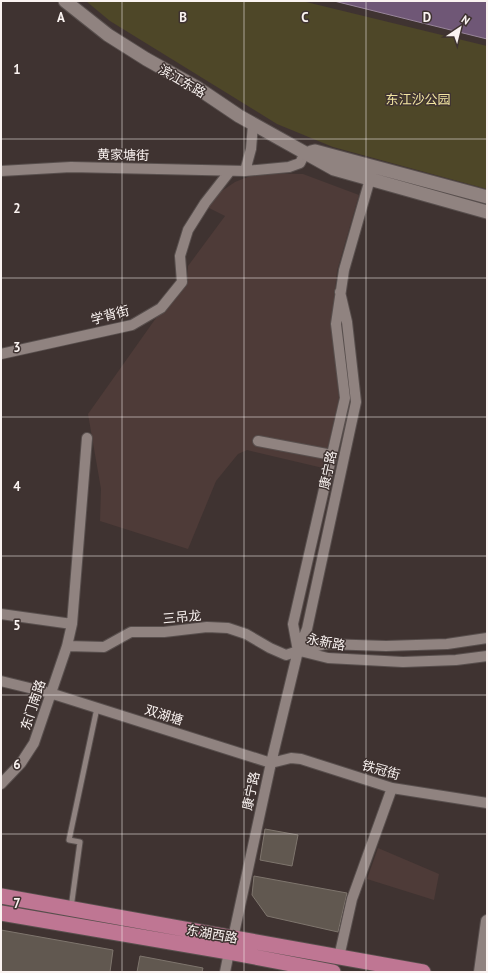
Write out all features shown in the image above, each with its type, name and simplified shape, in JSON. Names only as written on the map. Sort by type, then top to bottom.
[{"type":"main road","name":"滨江东路","points":[[65,1],[108,35],[146,59],[196,87],[239,116],[334,169],[487,212]]},
{"type":"main road","name":"滨江东路","points":[[305,153],[315,151],[487,197]]},
{"type":"main road","name":"东湖西路","points":[[1,896],[71,909],[231,945],[333,972]]},
{"type":"main road","name":"东湖西路","points":[[1,913],[231,945],[339,957],[422,972]]},
{"type":"street","points":[[245,171],[251,149],[253,124]]},
{"type":"street","name":"黄家塘街","points":[[1,170],[71,167],[245,171],[289,167],[300,163],[305,153]]},
{"type":"street","name":"学背街","points":[[1,354],[132,325],[161,308],[182,282],[180,256],[188,230],[205,203],[230,170]]},
{"type":"street","name":"康宁路","points":[[298,651],[293,624],[345,398],[336,324],[340,292],[344,270],[370,180]]},
{"type":"street","name":"康宁路","points":[[225,972],[271,763],[298,651],[307,629],[356,402],[347,322],[340,292]]},
{"type":"street","name":"东门南路","points":[[1,784],[21,763],[32,748],[67,646],[72,624],[86,438]]},
{"type":"street","points":[[258,441],[332,455]]},
{"type":"street","points":[[1,614],[72,624]]},
{"type":"street","name":"三吊龙","points":[[67,646],[104,647],[131,632],[164,632],[207,627],[228,628],[246,634],[270,648],[286,655],[298,651]]},
{"type":"street","name":"永新路","points":[[298,651],[326,644],[386,646],[439,645],[487,638]]},
{"type":"street","name":"永新路","points":[[298,651],[328,658],[403,662],[456,660],[487,656]]},
{"type":"street","name":"双湖塘","points":[[1,681],[50,693],[271,763]]},
{"type":"street","name":"铁冠街","points":[[271,763],[291,758],[301,759],[392,788],[487,803]]},
{"type":"street","points":[[339,957],[352,899],[392,788]]},
{"type":"street","points":[[480,972],[487,921]]},
{"type":"lane","points":[[71,909],[80,842],[69,840],[97,708]]},
{"type":"shaded area","points":[[334,1],[487,1],[487,39]]},
{"type":"shaded area","points":[[258,173],[303,174],[359,195],[337,271],[332,320],[339,398],[323,468],[247,450],[238,454],[216,481],[188,549],[100,521],[101,489],[88,414],[156,318],[187,282],[188,266],[225,216],[207,207],[216,195],[235,182]]},
{"type":"shaded area","points":[[378,848],[439,874],[434,900],[367,879]]},
{"type":"green space","name":"东江沙公园","points":[[86,1],[302,1],[487,46],[487,189],[333,147],[277,124],[110,21]]},
{"type":"building","points":[[265,829],[298,835],[292,866],[260,860]]},
{"type":"building","points":[[254,876],[347,893],[338,932],[267,916],[252,895]]},
{"type":"building","points":[[1,930],[113,950],[110,972],[1,972]]},
{"type":"building","points":[[140,956],[203,968],[202,972],[137,972]]}]
